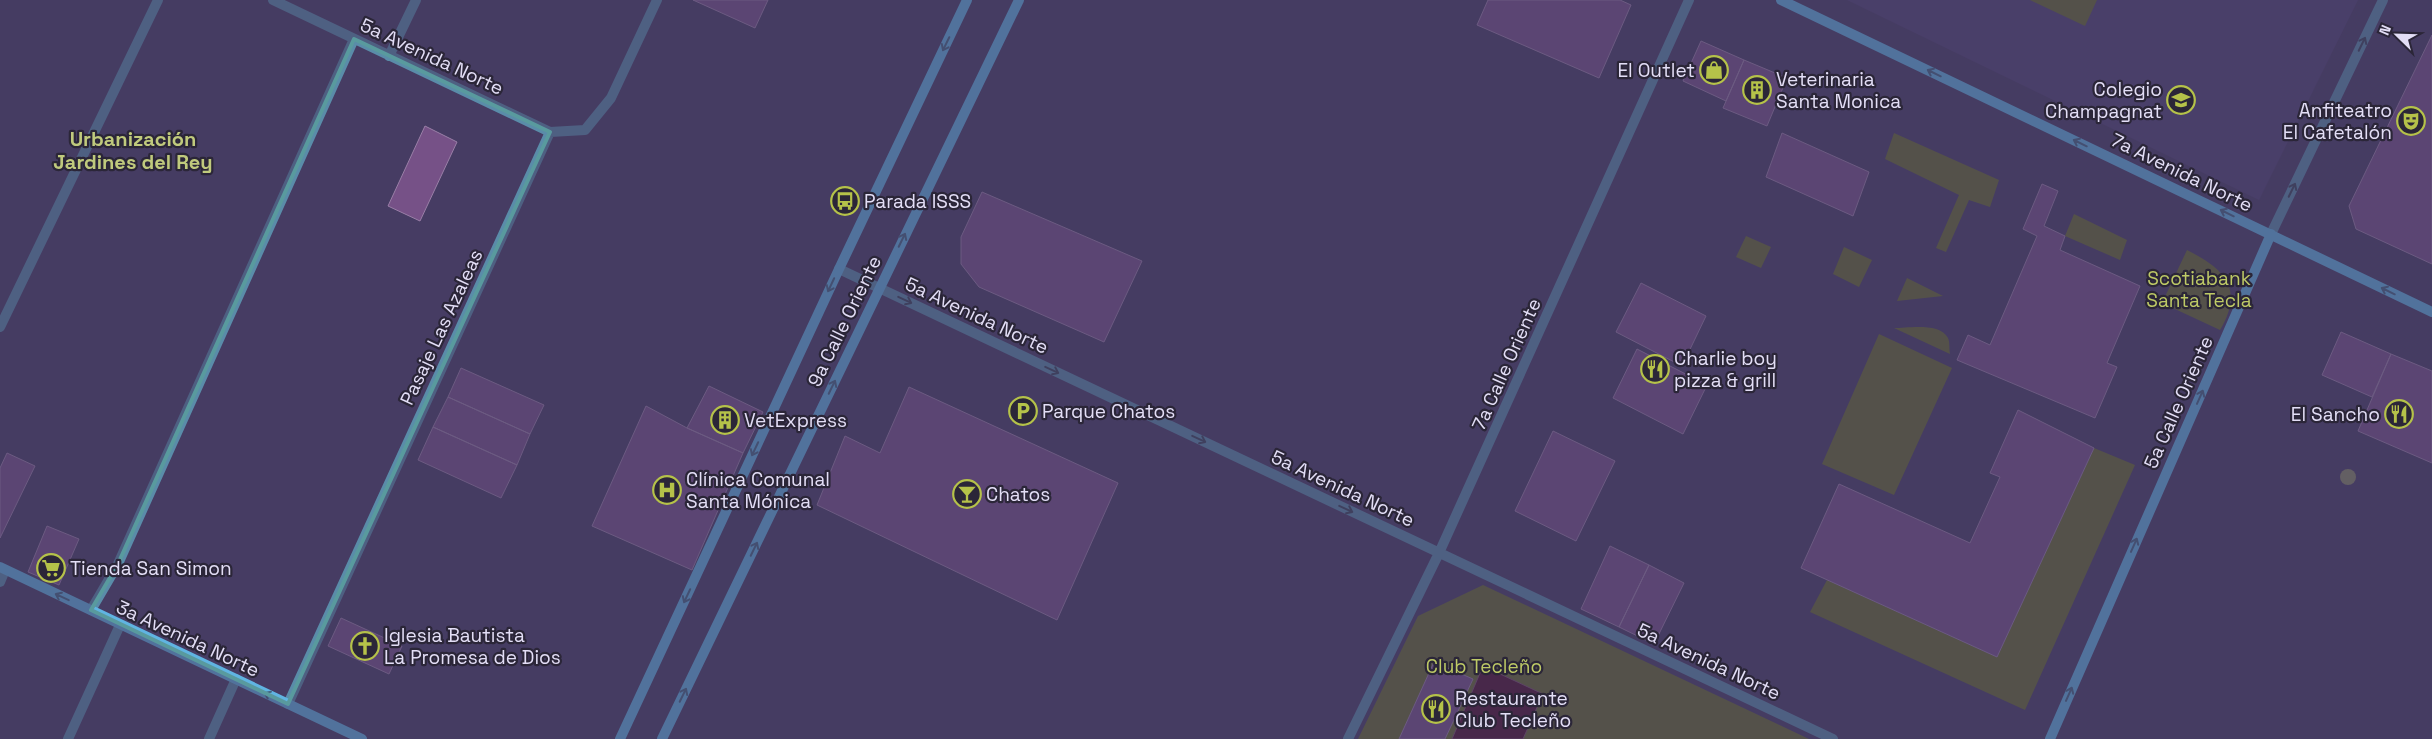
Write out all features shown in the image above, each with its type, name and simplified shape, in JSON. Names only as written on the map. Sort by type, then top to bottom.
[{"type":"main road","name":"9a Calle Oriente","points":[[620,739],[839,269],[967,0]]},
{"type":"main road","name":"9a Calle Oriente","points":[[662,739],[1019,0]]},
{"type":"main road","name":"7a Avenida Norte","points":[[1781,0],[2432,312]]},
{"type":"main road","name":"5a Calle Oriente","points":[[2050,739],[2271,234]]},
{"type":"main road","name":"3a Avenida Norte","points":[[2,568],[362,739]]},
{"type":"street","points":[[0,327],[158,0]]},
{"type":"street","name":"5a Avenida Norte","points":[[272,0],[550,132]]},
{"type":"street","points":[[389,56],[416,0]]},
{"type":"street","points":[[550,132],[586,130],[611,98],[657,0]]},
{"type":"street","name":"7a Calle Oriente","points":[[1348,739],[1440,553],[1690,0]]},
{"type":"street","name":"5a Calle Oriente","points":[[2271,234],[2384,0]]},
{"type":"street","points":[[91,610],[118,564],[354,39]]},
{"type":"street","name":"Pasaje Las Azaleas","points":[[288,704],[550,132]]},
{"type":"street","name":"5a Avenida Norte","points":[[839,269],[1833,739]]},
{"type":"street","points":[[0,582],[2,568]]},
{"type":"street","points":[[68,739],[120,625]]},
{"type":"street","points":[[208,739],[236,680]]},
{"type":"highlighted area","points":[[354,39],[550,132],[288,704],[91,610],[118,564]]},
{"type":"shaded area","name":"Colegio Champagnat","points":[[1847,0],[2358,0],[2259,200]]},
{"type":"shaded area","points":[[1483,666],[1543,694],[1523,739],[1452,739]]},
{"type":"green space","points":[[2030,0],[2097,0],[2085,26]]},
{"type":"green space","points":[[1894,133],[1999,180],[1990,207],[1969,200],[1946,252],[1936,248],[1959,195],[1885,159]]},
{"type":"green space","name":"Scotiabank Santa Tecla","points":[[2074,214],[2127,240],[2120,260],[2065,236]]},
{"type":"green space","points":[[1746,236],[1771,247],[1761,268],[1736,257]]},
{"type":"green space","points":[[1844,247],[1872,260],[1859,287],[1833,274]]},
{"type":"green space","name":"Scotiabank Santa Tecla","points":[[2187,250],[2211,265],[2227,281],[2231,302],[2220,330],[2162,303]]},
{"type":"green space","points":[[1907,278],[1943,296],[1897,301]]},
{"type":"green space","points":[[1923,327],[1938,330],[1948,338],[1950,354],[1894,328]]},
{"type":"green space","points":[[1879,334],[1952,368],[1894,495],[1822,464]]},
{"type":"green space","points":[[2094,448],[2135,465],[2025,710],[1810,612],[1827,580],[1997,657]]},
{"type":"green space","name":"Club Tecleño","points":[[1483,585],[1809,739],[1358,739],[1418,616]]},
{"type":"building","points":[[693,0],[768,0],[755,28]]},
{"type":"building","points":[[1488,0],[1620,0],[1631,5],[1599,78],[1477,25]]},
{"type":"building","name":"Anfiteatro El Cafetalón","points":[[2432,35],[2432,264],[2356,229],[2349,206]]},
{"type":"building","name":"El Outlet","points":[[1701,41],[1744,60],[1726,101],[1683,81]]},
{"type":"building","name":"Veterinaria Santa Monica","points":[[1744,60],[1787,78],[1767,126],[1723,108]]},
{"type":"building","points":[[425,126],[457,142],[420,221],[388,206]]},
{"type":"building","points":[[1782,133],[1869,172],[1853,216],[1766,177]]},
{"type":"building","name":"Scotiabank Santa Tecla","points":[[2042,184],[2058,191],[2044,226],[2065,236],[2060,250],[2140,286],[2107,363],[2117,367],[2095,418],[1957,360],[1968,335],[1990,345],[2037,236],[2023,229]]},
{"type":"building","points":[[982,192],[1142,261],[1104,342],[979,287],[961,264],[961,237]]},
{"type":"building","points":[[1641,283],[1706,316],[1682,366],[1616,332]]},
{"type":"building","points":[[2341,332],[2391,354],[2372,397],[2322,375]]},
{"type":"building","points":[[1637,349],[1707,385],[1683,434],[1613,398]]},
{"type":"building","name":"El Sancho","points":[[2391,354],[2432,371],[2432,463],[2358,431]]},
{"type":"building","points":[[461,368],[544,405],[530,434],[448,397]]},
{"type":"building","name":"VetExpress","points":[[709,386],[763,412],[743,453],[687,428]]},
{"type":"building","name":"Chatos","points":[[909,387],[1118,483],[1057,620],[817,505],[845,436],[880,453]]},
{"type":"building","points":[[448,397],[530,434],[517,465],[433,427]]},
{"type":"building","name":"Clínica Comunal Santa Mónica","points":[[646,406],[687,428],[743,453],[692,570],[592,526]]},
{"type":"building","points":[[2018,410],[2094,448],[1997,657],[1801,568],[1839,484],[1970,543],[2000,477],[1990,473]]},
{"type":"building","points":[[433,427],[517,465],[501,498],[418,460]]},
{"type":"building","points":[[1553,431],[1615,461],[1576,541],[1515,511]]},
{"type":"building","points":[[7,453],[35,466],[0,538],[0,468]]},
{"type":"building","points":[[47,526],[79,539],[59,585],[28,572]]},
{"type":"building","points":[[1610,546],[1649,565],[1619,627],[1581,609]]},
{"type":"building","points":[[1649,565],[1684,583],[1654,644],[1619,627]]},
{"type":"building","name":"Iglesia Bautista La Promesa de Dios","points":[[341,618],[402,646],[389,674],[328,646]]},
{"type":"building","name":"Restaurante Club Tecleño","points":[[1434,662],[1473,679],[1445,739],[1399,739]]},
{"type":"place","name":"El Outlet","points":[[1714,70]]},
{"type":"place","name":"Veterinaria Santa Monica","points":[[1757,90]]},
{"type":"place","name":"Colegio Champagnat","points":[[2181,100]]},
{"type":"place","name":"Anfiteatro El Cafetalón","points":[[2411,121]]},
{"type":"place","name":"Parada ISSS","points":[[845,201]]},
{"type":"place","name":"Charlie boy pizza & grill","points":[[1655,369]]},
{"type":"place","name":"Parque Chatos","points":[[1023,411]]},
{"type":"place","name":"El Sancho","points":[[2399,414]]},
{"type":"place","name":"VetExpress","points":[[725,420]]},
{"type":"place","name":"Clínica Comunal Santa Mónica","points":[[667,490]]},
{"type":"place","name":"Chatos","points":[[967,494]]},
{"type":"place","name":"Tienda San Simon","points":[[51,568]]},
{"type":"place","name":"Iglesia Bautista La Promesa de Dios","points":[[365,646]]},
{"type":"place","name":"Restaurante Club Tecleño","points":[[1436,709]]},
{"type":"district","name":"Urbanización Jardines del Rey","points":[[133,150]]}]
